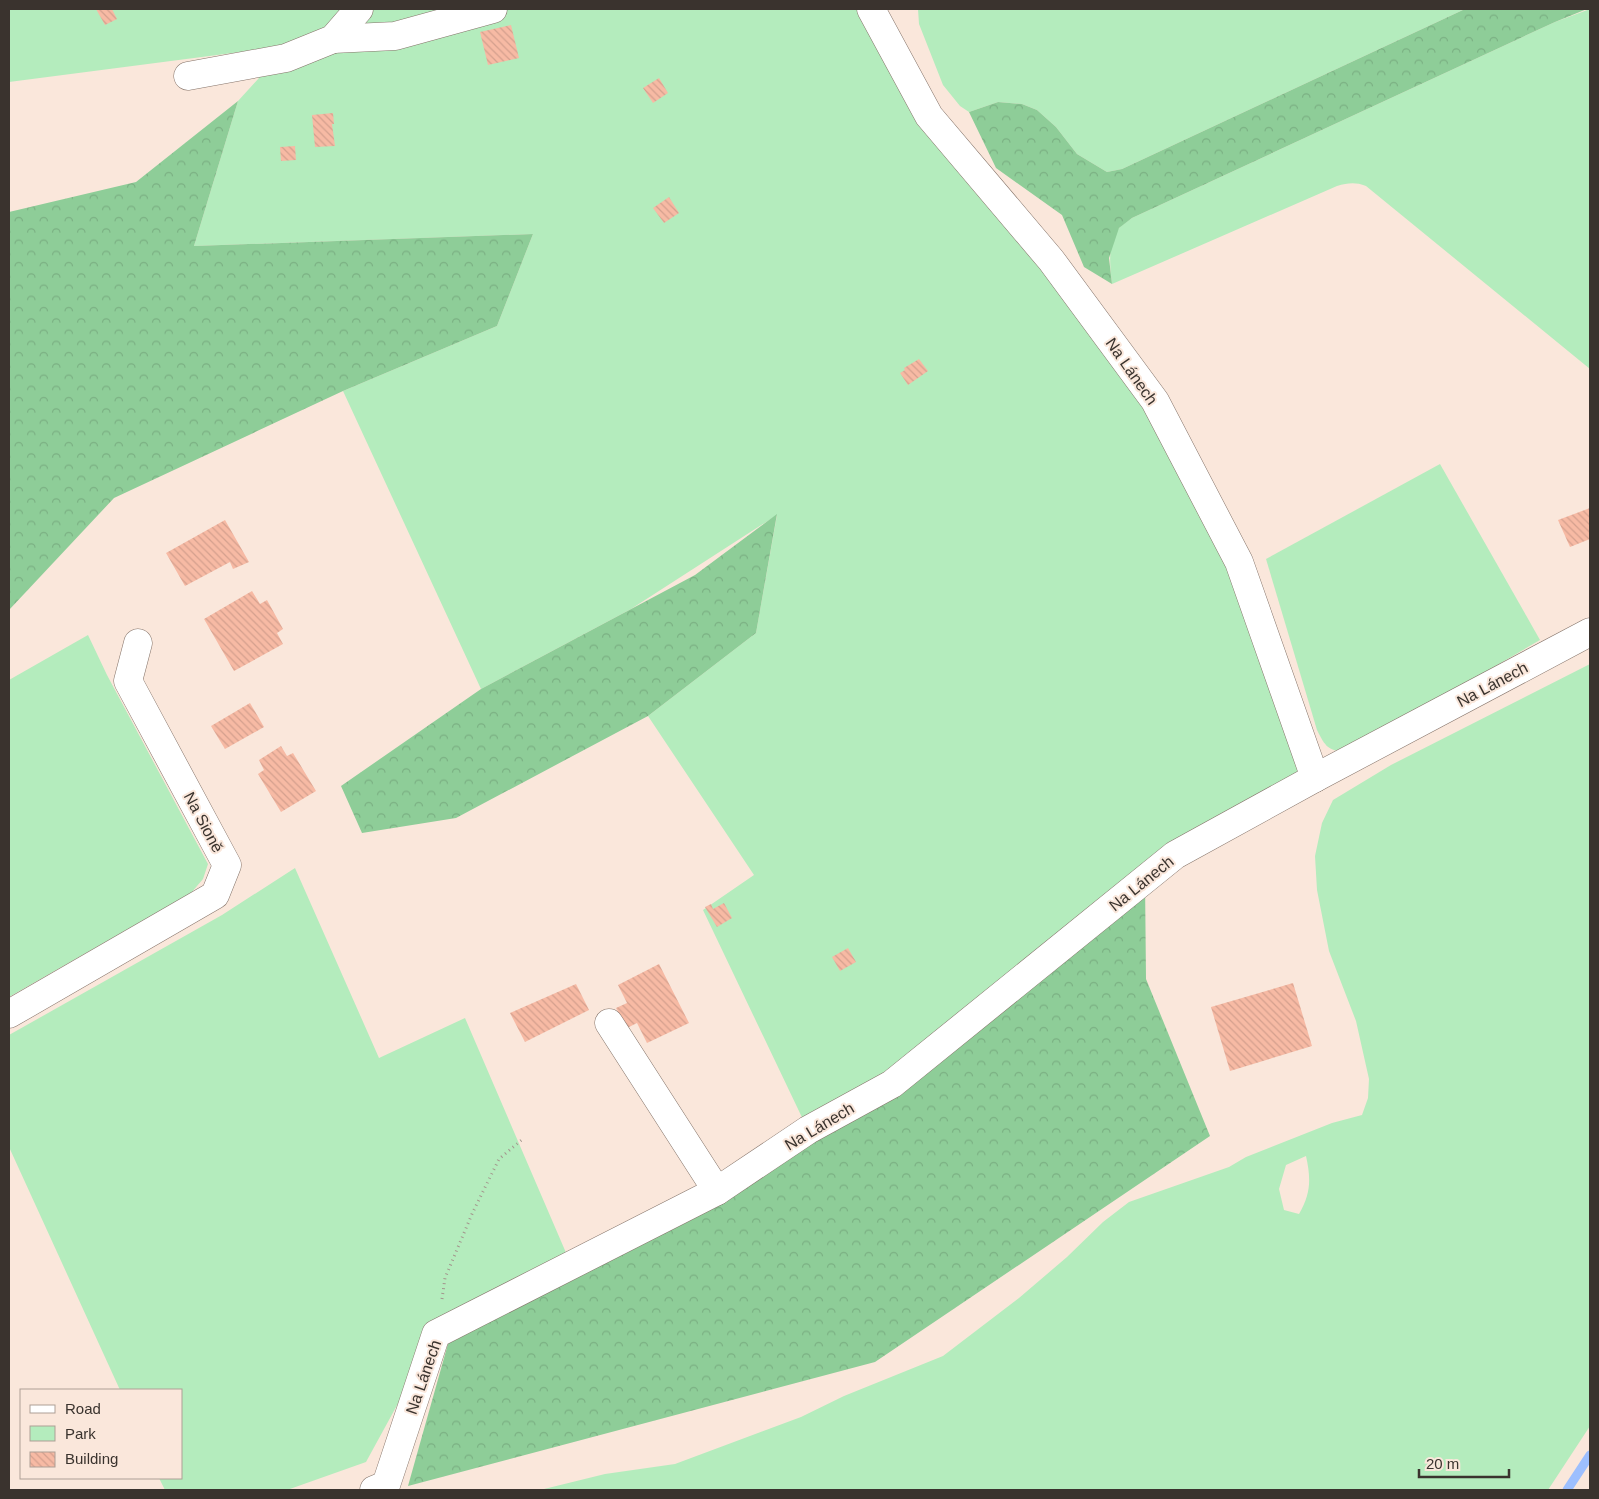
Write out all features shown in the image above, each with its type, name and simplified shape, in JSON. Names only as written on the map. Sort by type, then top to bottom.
[{"type":"street","points":[[333,39],[359,9]]},
{"type":"street","points":[[188,76],[286,58],[333,39],[395,36],[493,9]]},
{"type":"street","name":"Na Lánech","points":[[871,9],[928,116],[1051,260],[1155,402],[1239,562],[1315,778]]},
{"type":"street","name":"Na Lánech","points":[[374,1490],[386,1486],[436,1334],[716,1191],[808,1130],[892,1084],[1175,855],[1315,778],[1590,632]]},
{"type":"street","name":"Na Sioně","points":[[9,1014],[215,895],[227,865],[128,681],[138,643]]},
{"type":"street","points":[[609,1023],[716,1191]]},
{"type":"path","points":[[436,1334],[445,1278],[472,1214],[498,1158],[524,1138]]},
{"type":"green space","points":[[9,9],[871,9],[929,116],[1155,401],[1239,562],[1315,778],[1175,855],[808,1130],[703,910],[754,875],[648,716],[756,633],[777,515],[631,609],[481,689],[343,391],[497,326],[533,234],[194,246],[238,101],[259,78],[248,51],[9,82]]},
{"type":"green space","points":[[918,9],[1465,9],[1122,169],[1107,172],[1077,154],[1056,127],[1037,110],[1022,104],[998,102],[969,112],[960,106],[943,85],[919,24]]},
{"type":"green space","points":[[1465,9],[1587,9],[1555,22],[1132,218],[1119,228],[1109,258],[1112,284],[1084,267],[1062,215],[996,168],[969,112],[998,102],[1022,104],[1037,110],[1056,127],[1077,154],[1107,172],[1122,169]]},
{"type":"green space","points":[[1590,9],[1590,369],[1366,186],[1358,184],[1337,186],[1112,284],[1110,255],[1115,234],[1119,228],[1132,218],[1555,22]]},
{"type":"green space","points":[[238,101],[194,246],[533,234],[497,326],[343,391],[114,498],[9,610],[9,212],[136,182]]},
{"type":"green space","points":[[1440,464],[1540,640],[1350,751],[1333,750],[1326,745],[1317,730],[1266,559]]},
{"type":"green space","points":[[777,514],[756,633],[648,716],[456,818],[362,833],[341,786],[481,689],[695,575]]},
{"type":"green space","points":[[88,635],[107,675],[208,864],[203,879],[191,893],[9,997],[9,680]]},
{"type":"green space","points":[[1590,664],[1590,1426],[1548,1490],[540,1490],[605,1474],[675,1464],[801,1417],[844,1396],[943,1356],[1019,1298],[1067,1257],[1103,1222],[1129,1202],[1229,1167],[1246,1157],[1332,1123],[1362,1115],[1368,1098],[1369,1079],[1356,1021],[1329,951],[1317,890],[1315,856],[1322,823],[1333,800],[1391,765]],"holes":[[[1306,1156],[1308,1164],[1308,1192],[1299,1214],[1284,1210],[1279,1189],[1286,1165]]]},
{"type":"green space","points":[[295,868],[379,1058],[465,1018],[570,1262],[436,1334],[366,1462],[287,1490],[165,1490],[160,1479],[182,1479],[182,1389],[120,1389],[9,1147],[9,1035],[222,915]]},
{"type":"green space","points":[[1145,879],[1146,979],[1210,1136],[875,1362],[408,1486],[453,1326],[892,1084]]},
{"type":"building","points":[[96,9],[112,9],[117,19],[105,25]]},
{"type":"building","points":[[511,25],[519,58],[488,65],[480,32]]},
{"type":"building","points":[[659,78],[668,93],[653,103],[643,88]]},
{"type":"building","points":[[333,113],[334,124],[332,124],[335,146],[315,147],[312,115]]},
{"type":"building","points":[[295,146],[296,160],[281,161],[280,147]]},
{"type":"building","points":[[669,197],[679,213],[664,223],[653,208]]},
{"type":"building","points":[[919,359],[928,371],[908,385],[900,373],[905,370],[904,368]]},
{"type":"building","points":[[1590,508],[1590,539],[1570,547],[1558,520]]},
{"type":"building","points":[[225,520],[249,562],[233,569],[230,562],[185,586],[166,553]]},
{"type":"building","points":[[252,591],[260,604],[267,600],[283,629],[277,633],[283,644],[234,671],[204,619]]},
{"type":"building","points":[[250,703],[264,727],[225,749],[211,726]]},
{"type":"building","points":[[281,746],[287,756],[293,753],[316,791],[281,812],[258,774],[264,770],[259,760]]},
{"type":"building","points":[[724,903],[732,918],[717,927],[705,907],[711,904],[713,909]]},
{"type":"building","points":[[848,948],[856,962],[840,971],[832,957]]},
{"type":"building","points":[[659,964],[689,1023],[647,1043],[637,1023],[627,1028],[616,1008],[627,1003],[618,985]]},
{"type":"building","points":[[1293,983],[1312,1046],[1230,1071],[1211,1007]]},
{"type":"building","points":[[576,984],[589,1010],[525,1042],[510,1013]]},
{"type":"waterway","points":[[1567,1490],[1590,1455]]}]
